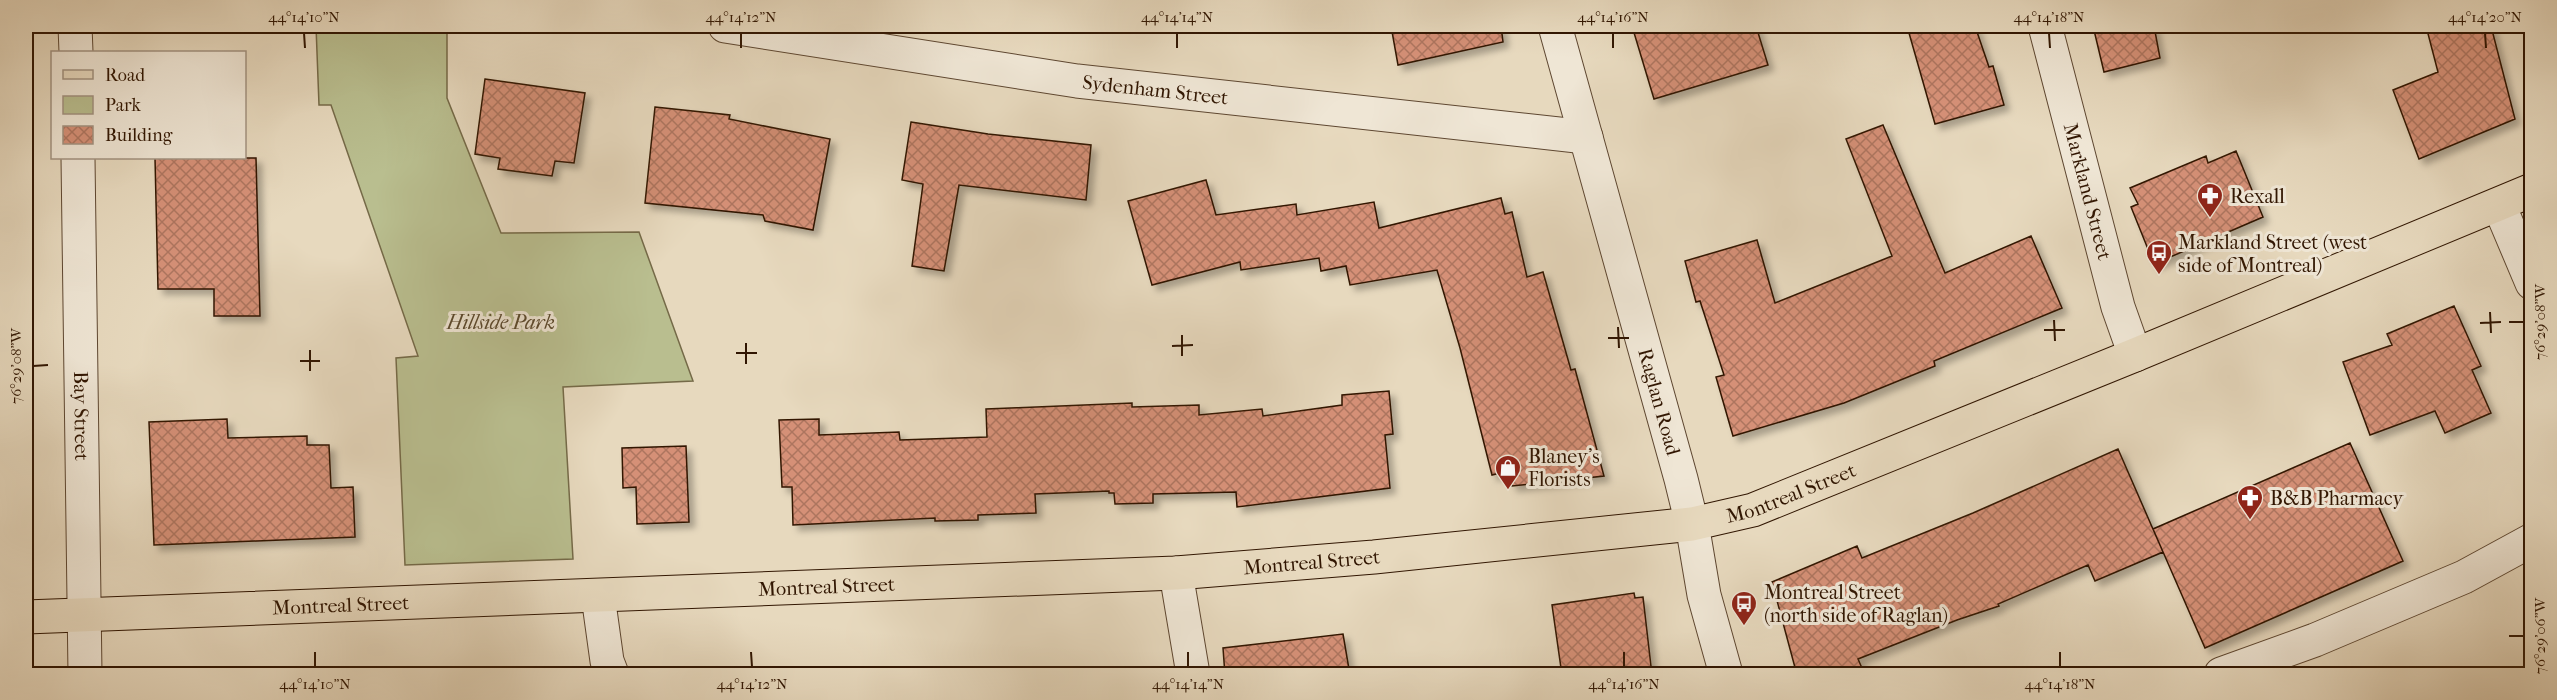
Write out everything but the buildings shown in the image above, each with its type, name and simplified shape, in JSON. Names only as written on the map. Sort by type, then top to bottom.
[{"type":"main road","name":"Montreal Street","points":[[26,617],[1176,573],[1374,557],[1692,524],[1753,510],[2136,355],[2532,190]]},
{"type":"street","points":[[75,26],[76,51]]},
{"type":"street","name":"Sydenham Street","points":[[725,26],[1077,81],[1586,137]]},
{"type":"street","name":"Raglan Road","points":[[1555,26],[1692,524],[1704,595],[1726,675]]},
{"type":"street","name":"Markland Street","points":[[2045,26],[2118,307],[2136,355]]},
{"type":"street","name":"Bay Street","points":[[78,159],[85,675]]},
{"type":"street","points":[[2499,205],[2532,283]]},
{"type":"street","points":[[2221,675],[2315,640],[2464,577],[2532,540]]},
{"type":"street","points":[[1176,573],[1193,675]]},
{"type":"street","points":[[598,596],[607,661],[612,675]]},
{"type":"green space","name":"Hillside Park","points":[[316,26],[447,26],[447,98],[501,233],[639,232],[693,381],[563,387],[573,559],[405,565],[396,358],[418,356],[331,105],[319,105]]},
{"type":"place","name":"Rexall","points":[[2210,219]]},
{"type":"place","name":"Markland Street (west side of Montreal)","points":[[2159,276]]},
{"type":"place","name":"Blaney's Florists","points":[[1508,491]]},
{"type":"place","name":"B&B Pharmacy","points":[[2250,521]]},
{"type":"place","name":"Montreal Street (north side of Raglan)","points":[[1744,627]]}]
